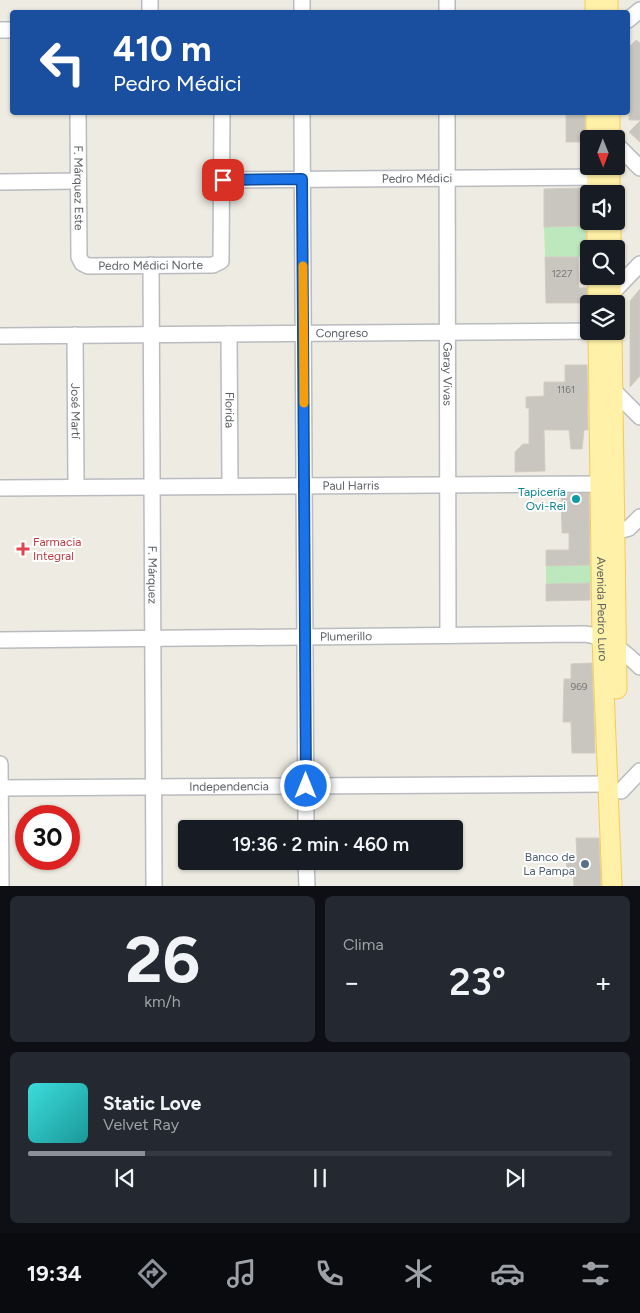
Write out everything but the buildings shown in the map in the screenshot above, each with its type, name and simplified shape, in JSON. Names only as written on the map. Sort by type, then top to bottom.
[{"type":"main road","name":"Avenida Pedro Luro","points":[[597,340],[600,484],[609,643],[614,787],[612,886]]},
{"type":"main road","name":"Avenida Pedro Luro","points":[[609,643],[614,524],[612,340]]},
{"type":"main road","name":"Avenida Pedro Luro","points":[[614,787],[624,886]]},
{"type":"street","points":[[630,18],[640,10]]},
{"type":"street","name":"F. Márquez Este","points":[[78,115],[79,257],[82,263]]},
{"type":"street","points":[[222,115],[223,180]]},
{"type":"street","points":[[302,115],[306,820]]},
{"type":"street","name":"Garay Vivas","points":[[447,115],[448,635]]},
{"type":"street","points":[[625,153],[640,168]]},
{"type":"street","name":"Pedro Médici","points":[[223,180],[603,179]]},
{"type":"street","name":"Pedro Médici Norte","points":[[82,263],[88,266],[213,265],[220,262],[223,256],[223,180]]},
{"type":"street","points":[[0,182],[78,181]]},
{"type":"street","points":[[608,294],[640,264]]},
{"type":"street","name":"F. Márquez","points":[[151,265],[154,886]]},
{"type":"street","name":"Congreso","points":[[0,336],[580,331]]},
{"type":"street","name":"Florida","points":[[229,334],[230,486]]},
{"type":"street","name":"José Martí","points":[[76,335],[76,487]]},
{"type":"street","points":[[613,390],[640,417]]},
{"type":"street","points":[[600,484],[614,524],[619,530],[627,530],[640,517]]},
{"type":"street","name":"Paul Harris","points":[[0,488],[600,484]]},
{"type":"street","name":"Plumerillo","points":[[0,640],[585,634],[609,643]]},
{"type":"street","points":[[609,643],[640,667]]},
{"type":"street","points":[[0,764],[1,886]]},
{"type":"street","points":[[614,787],[640,771]]},
{"type":"street","name":"Independencia","points":[[0,788],[306,786],[614,787]]},
{"type":"street","points":[[306,870],[306,886]]},
{"type":"green space","points":[[580,226],[580,230],[586,230],[586,240],[580,240],[580,257],[545,257],[544,227]]},
{"type":"green space","points":[[592,565],[592,583],[546,584],[546,566]]},
{"type":"slow traffic","points":[[303,266],[304,403]]},
{"type":"place","name":"Tapicería Ovi-Rei","points":[[576,499]]},
{"type":"place","name":"Farmacia Integral","points":[[23,549]]},
{"type":"place","name":"Banco de La Pampa","points":[[585,864]]},
{"type":"route","points":[[223,180],[302,179],[306,786]]}]
